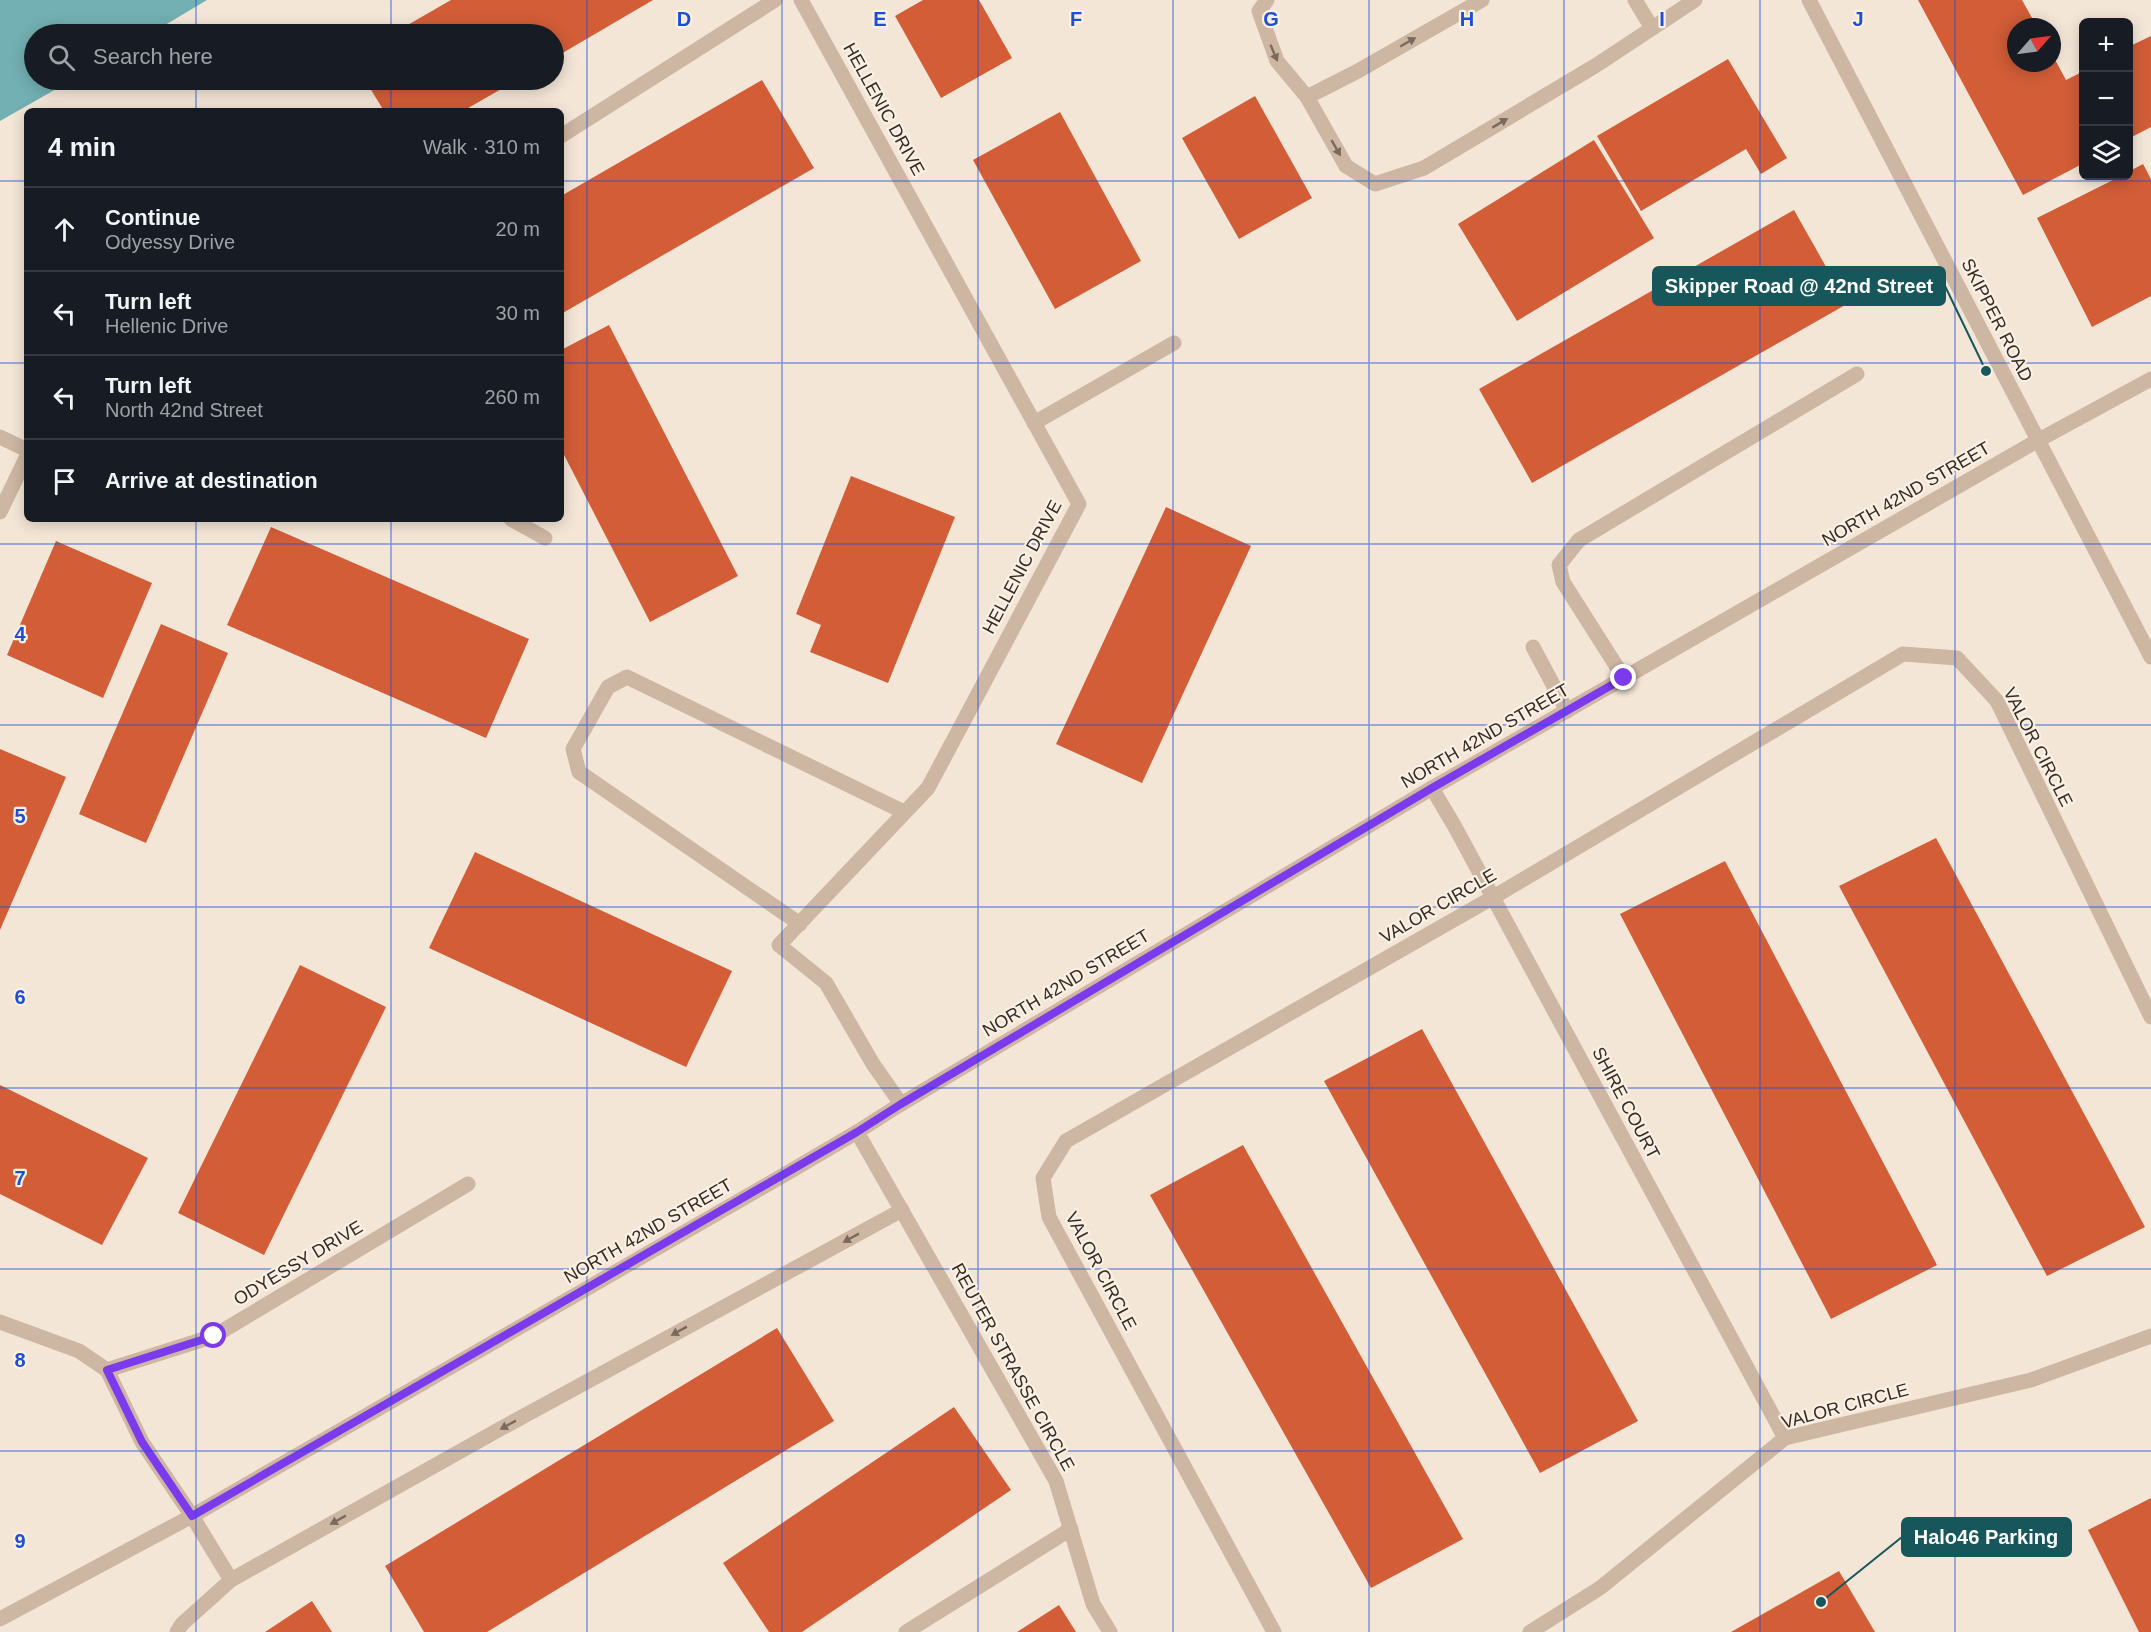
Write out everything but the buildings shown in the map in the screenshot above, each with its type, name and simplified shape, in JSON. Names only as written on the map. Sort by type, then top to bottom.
[{"type":"street","points":[[564,134],[775,0]]},
{"type":"street","name":"HELLENIC DRIVE","points":[[801,0],[1078,504],[928,788],[780,945],[826,983],[873,1064],[901,1104]]},
{"type":"street","points":[[1267,0],[1259,10],[1277,61],[1307,97],[1346,166],[1375,184],[1424,168],[1595,66],[1695,0]]},
{"type":"street","points":[[1307,97],[1358,71],[1482,0]]},
{"type":"street","points":[[1635,0],[1652,28]]},
{"type":"street","name":"SKIPPER ROAD","points":[[1809,0],[2151,657]]},
{"type":"street","points":[[1034,423],[1174,343]]},
{"type":"street","points":[[1624,678],[1563,582],[1559,565],[1579,540],[1857,374]]},
{"type":"street","name":"NORTH 42ND STREET","points":[[0,1619],[192,1516],[857,1132],[1432,788],[2037,441],[2151,379]]},
{"type":"street","points":[[0,437],[24,449]]},
{"type":"street","points":[[0,512],[24,462]]},
{"type":"street","points":[[516,522],[545,538]]},
{"type":"street","points":[[1533,647],[1567,711]]},
{"type":"street","name":"VALOR CIRCLE","points":[[1274,1632],[1049,1216],[1043,1178],[1066,1142],[1492,898],[1903,654],[1957,658],[1997,701],[2151,1017]]},
{"type":"street","points":[[800,924],[579,772],[573,749],[608,687],[627,677],[904,812]]},
{"type":"street","name":"SHIRE COURT","points":[[1432,788],[1785,1438]]},
{"type":"street","name":"REUTER STRASSE CIRCLE","points":[[857,1132],[1056,1481],[1094,1604],[1110,1632]]},
{"type":"street","name":"ODYESSY DRIVE","points":[[107,1370],[214,1336],[468,1184]]},
{"type":"street","points":[[177,1632],[182,1624],[231,1580],[500,1429],[902,1210]]},
{"type":"street","points":[[0,1322],[80,1351],[107,1370],[142,1442],[192,1516],[231,1580]]},
{"type":"street","name":"VALOR CIRCLE","points":[[1530,1632],[1600,1588],[1785,1438],[2031,1380],[2151,1336]]},
{"type":"street","points":[[906,1632],[1071,1529]]},
{"type":"water","points":[[0,0],[207,0],[167,24],[24,24],[24,90],[54,90],[0,121]]},
{"type":"place","name":"Skipper Road @ 42nd Street","points":[[1986,371]]},
{"type":"place","name":"Halo46 Parking","points":[[1821,1602]]},
{"type":"route","points":[[214,1336],[107,1370],[142,1442],[192,1516],[857,1132],[1432,788],[1624,678]]}]
